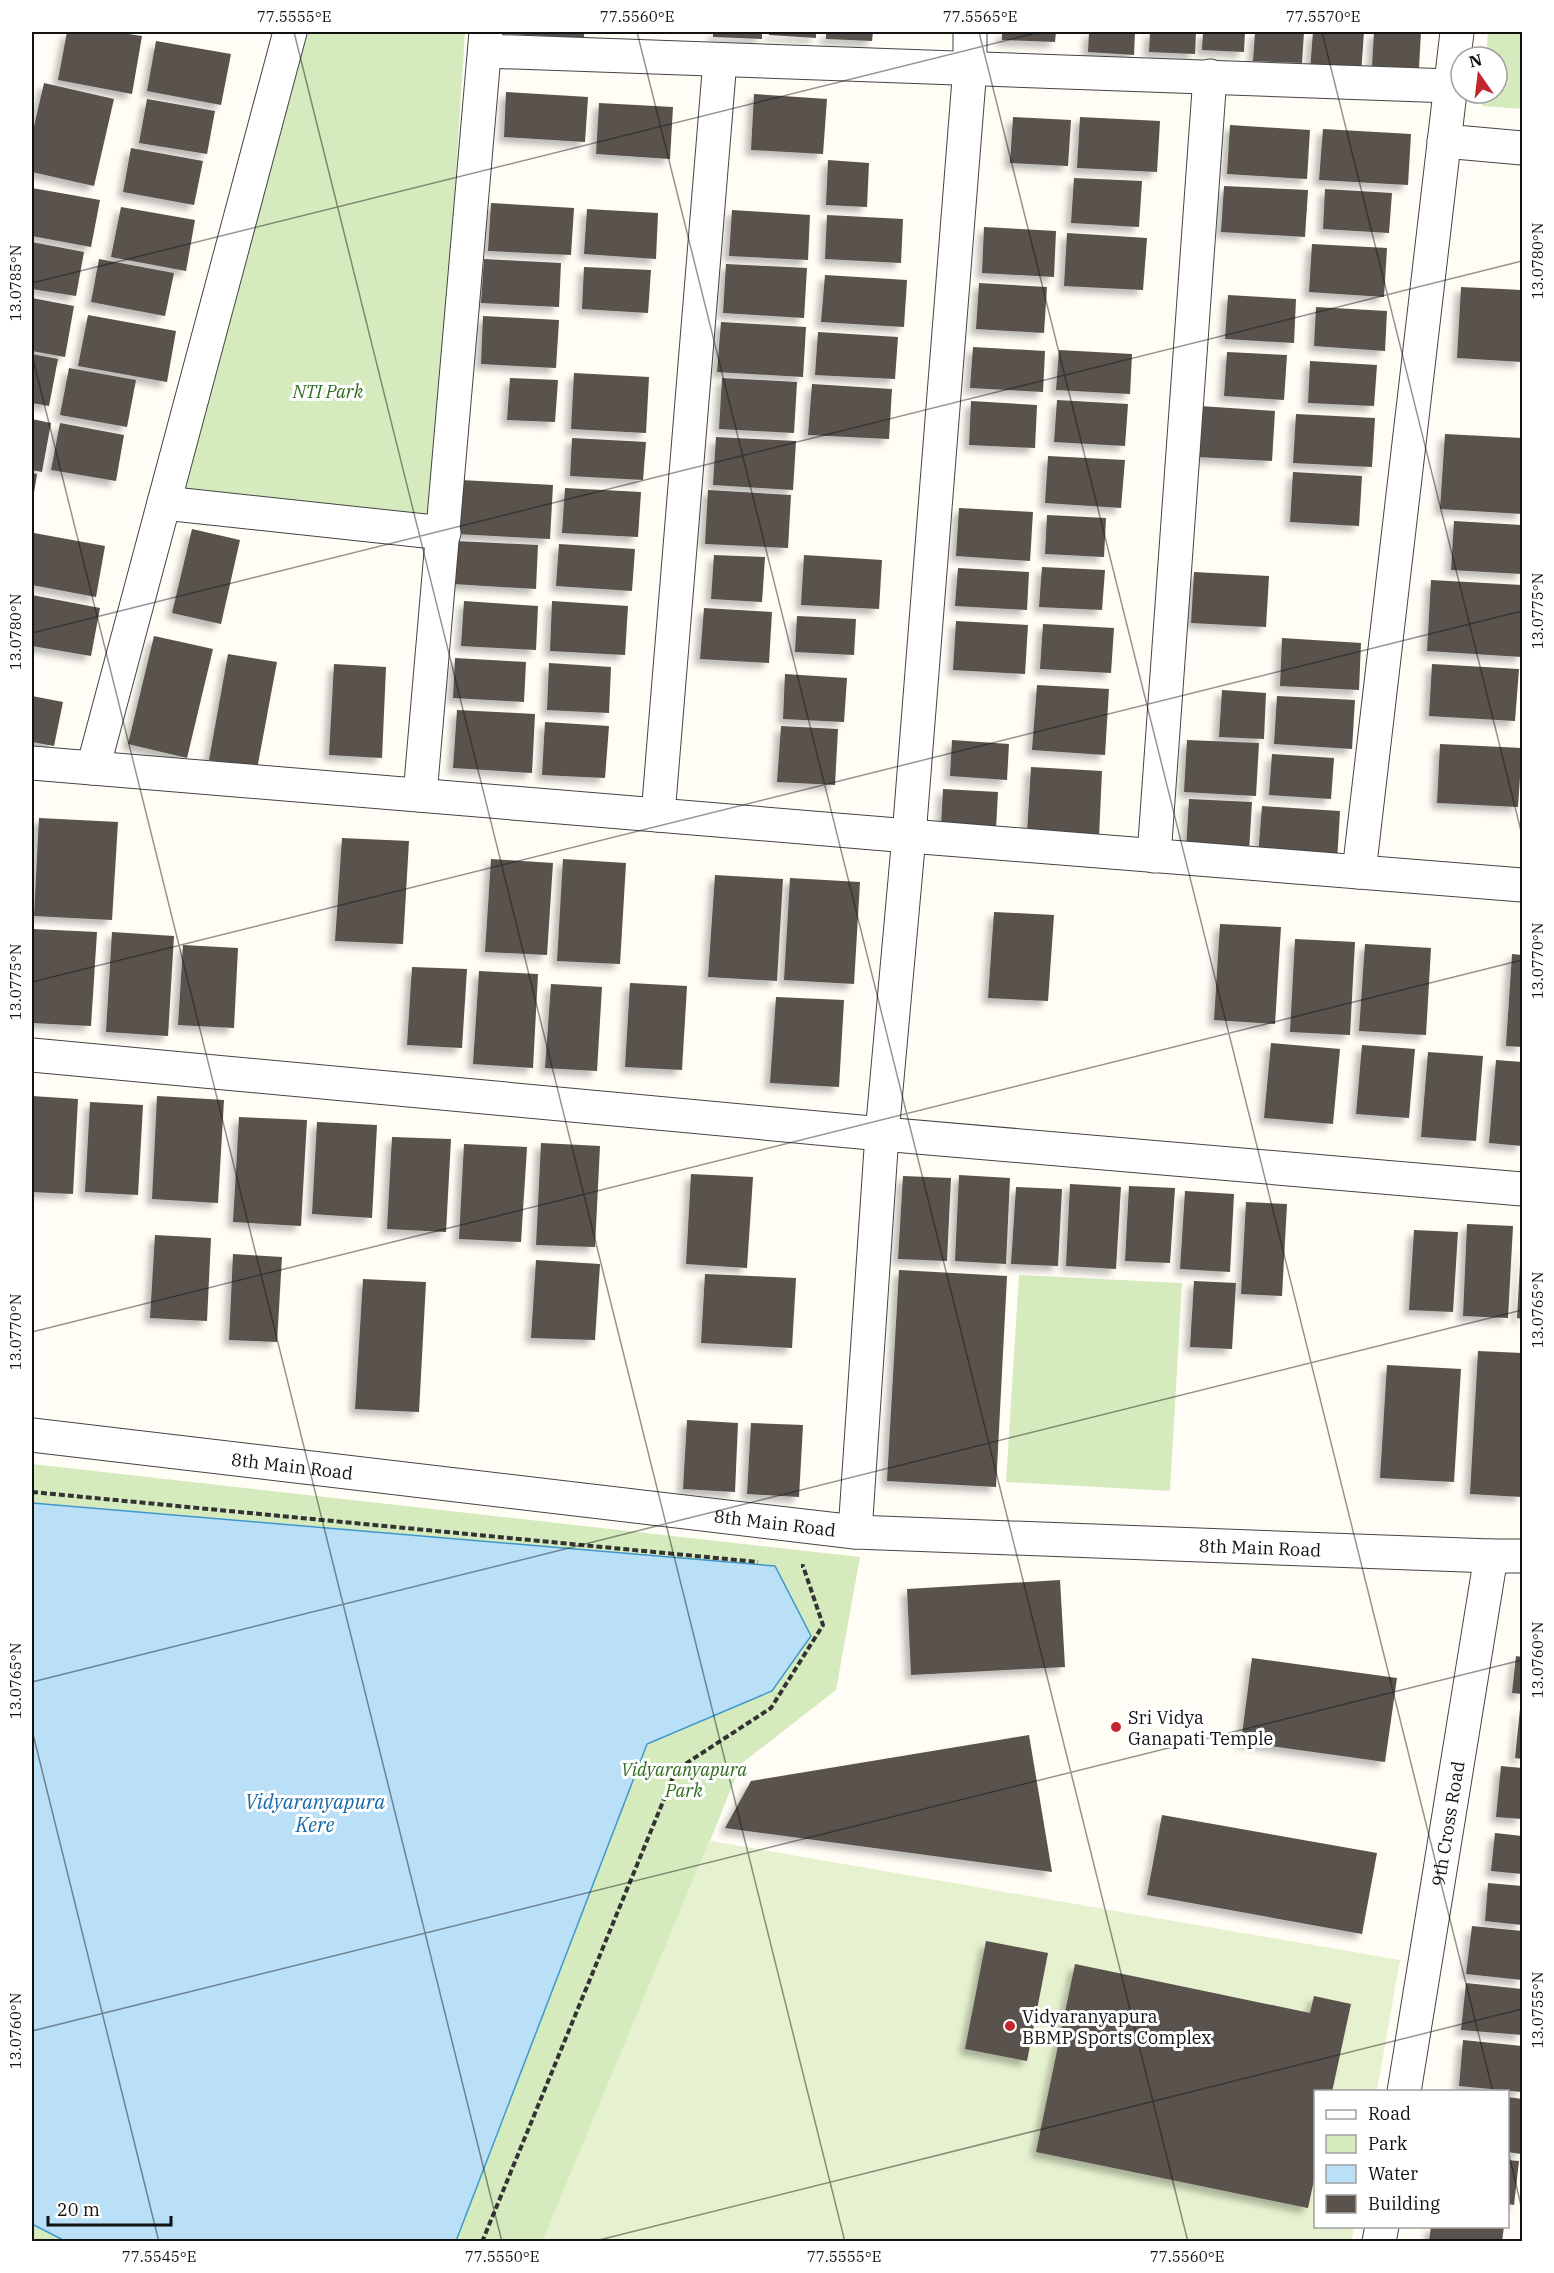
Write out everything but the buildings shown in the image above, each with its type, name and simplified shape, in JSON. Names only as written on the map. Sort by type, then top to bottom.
[{"type":"street","points":[[93,768],[290,32]]},
{"type":"street","points":[[855,1532],[882,1134],[909,836],[970,67],[970,32]]},
{"type":"street","points":[[420,795],[486,41],[720,60],[970,67],[1449,86]]},
{"type":"street","points":[[658,815],[720,60]]},
{"type":"street","points":[[1154,856],[1210,76]]},
{"type":"street","points":[[1359,872],[1449,102]]},
{"type":"street","points":[[1444,141],[1522,148]]},
{"type":"street","points":[[164,503],[444,532]]},
{"type":"street","points":[[32,763],[1522,885]]},
{"type":"street","points":[[32,1055],[882,1134],[1522,1189]]},
{"type":"street","name":"8th Main Road","points":[[32,1435],[855,1532],[1507,1556]]},
{"type":"street","name":"9th Cross Road","points":[[1404,2090],[1507,1556]]},
{"type":"path","points":[[32,1492],[768,1563]]},
{"type":"path","points":[[482,2241],[676,1770],[771,1708],[823,1625],[803,1566],[791,1565]]},
{"type":"green space","name":"NTI Park","points":[[308,32],[465,32],[434,520],[182,494]]},
{"type":"green space","points":[[1488,32],[1522,32],[1522,109],[1482,106],[1509,105],[1509,45],[1487,45]]},
{"type":"green space","points":[[1019,1275],[1182,1283],[1170,1491],[1006,1482]]},
{"type":"green space","name":"Vidyaranyapura Park","points":[[32,1464],[860,1557],[836,1690],[741,1764],[710,1841],[975,1887],[906,2241],[456,2241],[647,1744],[772,1691],[775,1566],[32,1503]]},
{"type":"green space","name":"Vidyaranyapura BBMP Sports Complex","points":[[709,1841],[1400,1960],[1377,2090],[1314,2090],[1314,2228],[1354,2228],[1352,2241],[542,2242]]},
{"type":"green space","points":[[32,2224],[67,2241],[32,2241]]},
{"type":"water","name":"Vidyaranyapura Kere","points":[[32,1503],[775,1566],[811,1636],[772,1691],[647,1744],[456,2241],[67,2242],[32,2224]]},
{"type":"place","name":"Sri Vidya Ganapati Temple","points":[[1116,1727]]},
{"type":"place","name":"Vidyaranyapura BBMP Sports Complex","points":[[1010,2026]]}]
